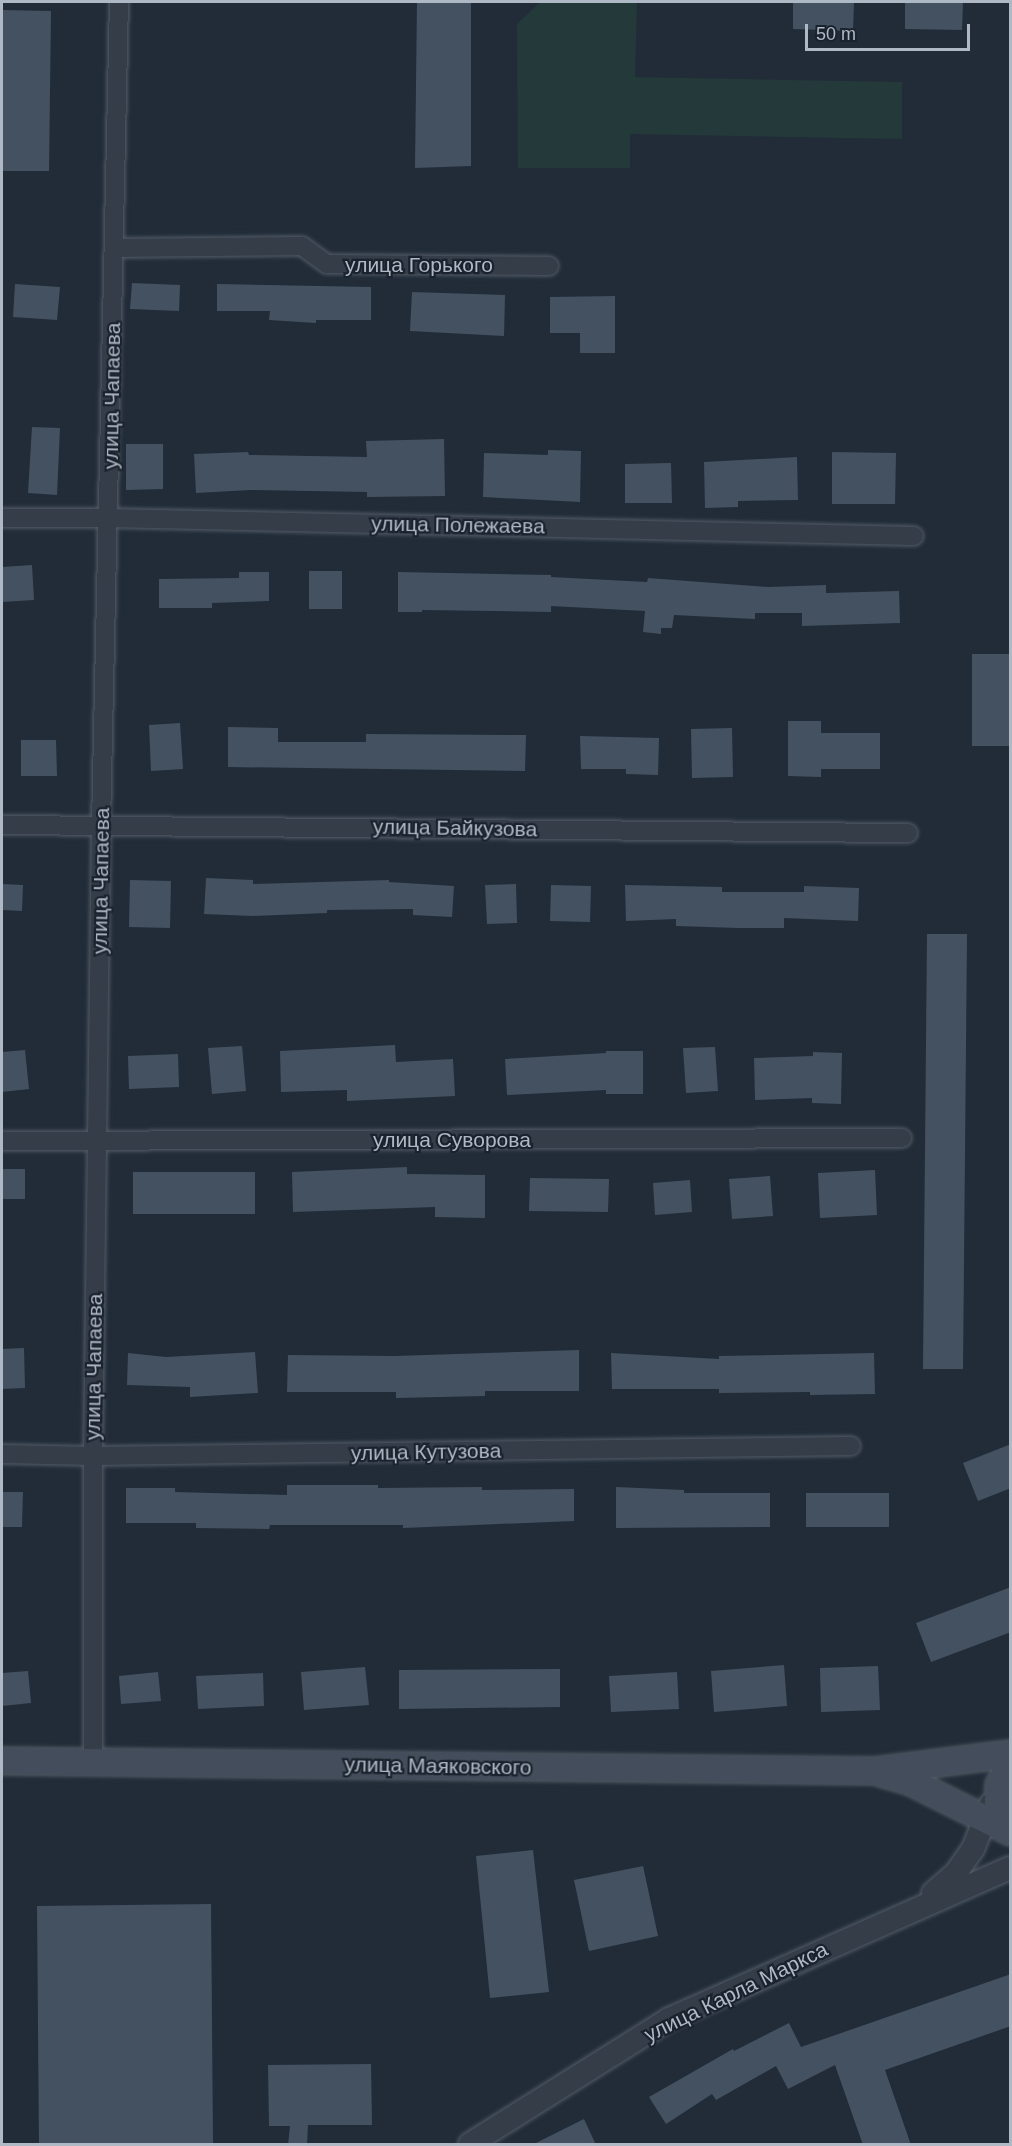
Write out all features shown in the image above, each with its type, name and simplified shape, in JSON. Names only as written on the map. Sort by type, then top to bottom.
[{"type":"main road","name":"улица Маяковского","points":[[2,1761],[875,1771],[1011,1754]]},
{"type":"main road","name":"улица Маяковского","points":[[875,1771],[909,1781],[1010,1831]]},
{"type":"main road","points":[[1005,1776],[1000,1818],[1010,1831]]},
{"type":"street","name":"улица Чапаева","points":[[93,1762],[93,1456],[99,1141],[101,825],[119,2]]},
{"type":"street","name":"улица Горького","points":[[114,248],[303,246],[327,264],[549,266]]},
{"type":"street","name":"улица Полежаева","points":[[2,518],[109,518],[914,536]]},
{"type":"street","name":"улица Байкузова","points":[[2,825],[908,833]]},
{"type":"street","name":"улица Суворова","points":[[2,1141],[902,1138]]},
{"type":"street","name":"улица Кутузова","points":[[2,1454],[93,1456],[851,1446]]},
{"type":"street","name":"улица Карла Маркса","points":[[916,1908],[956,1873],[973,1849],[1005,1776]]},
{"type":"street","name":"улица Карла Маркса","points":[[470,2145],[669,2019],[1011,1868]]},
{"type":"green space","points":[[540,2],[637,2],[635,77],[902,82],[902,139],[630,134],[630,168],[518,168],[517,24]]},
{"type":"building","points":[[417,2],[471,2],[471,166],[415,168]]},
{"type":"building","points":[[793,2],[854,2],[853,31],[793,29]]},
{"type":"building","points":[[905,2],[963,2],[962,30],[905,29]]},
{"type":"building","points":[[2,10],[51,11],[49,171],[2,171]]},
{"type":"building","points":[[132,283],[180,285],[179,311],[130,309]]},
{"type":"building","points":[[15,284],[60,287],[57,320],[13,317]]},
{"type":"building","points":[[217,284],[371,287],[371,320],[316,320],[316,323],[269,320],[270,311],[217,311]]},
{"type":"building","points":[[412,292],[505,295],[504,336],[410,331]]},
{"type":"building","points":[[615,296],[615,353],[580,353],[580,333],[550,333],[550,297]]},
{"type":"building","points":[[32,427],[60,428],[57,495],[28,493]]},
{"type":"building","points":[[444,439],[445,496],[367,497],[367,492],[250,490],[196,493],[194,454],[248,452],[249,455],[367,457],[366,441]]},
{"type":"building","points":[[126,444],[163,444],[163,489],[126,490]]},
{"type":"building","points":[[548,450],[581,451],[580,502],[483,497],[484,453],[548,455]]},
{"type":"building","points":[[832,452],[896,453],[895,504],[832,504]]},
{"type":"building","points":[[797,457],[798,500],[738,501],[738,507],[705,508],[704,462]]},
{"type":"building","points":[[671,463],[672,503],[625,503],[625,464]]},
{"type":"building","points":[[32,565],[34,600],[2,602],[2,567]]},
{"type":"building","points":[[309,571],[342,571],[342,609],[309,609]]},
{"type":"building","points":[[239,572],[269,572],[269,601],[212,603],[212,608],[159,608],[159,579],[239,578]]},
{"type":"building","points":[[398,572],[551,575],[551,577],[647,582],[648,578],[768,587],[826,585],[826,593],[899,591],[900,623],[802,626],[802,613],[755,613],[755,619],[674,615],[672,628],[661,628],[661,634],[643,632],[645,611],[551,606],[551,612],[422,610],[422,612],[398,612]]},
{"type":"building","points":[[972,654],[1011,654],[1011,746],[972,746]]},
{"type":"building","points":[[788,721],[821,721],[821,733],[880,733],[880,769],[821,769],[821,777],[788,776]]},
{"type":"building","points":[[180,723],[183,769],[151,771],[149,725]]},
{"type":"building","points":[[228,727],[278,728],[278,742],[366,742],[366,734],[526,735],[525,771],[228,767]]},
{"type":"building","points":[[732,728],[733,777],[692,778],[691,729]]},
{"type":"building","points":[[580,736],[659,738],[658,775],[626,774],[626,769],[581,769]]},
{"type":"building","points":[[21,740],[56,740],[57,776],[21,776]]},
{"type":"building","points":[[206,878],[253,880],[253,884],[389,880],[389,882],[454,886],[452,917],[413,915],[413,909],[327,910],[327,913],[252,916],[204,914]]},
{"type":"building","points":[[130,880],[171,881],[170,928],[129,927]]},
{"type":"building","points":[[2,884],[23,885],[22,911],[2,910]]},
{"type":"building","points":[[516,884],[517,923],[487,924],[485,885]]},
{"type":"building","points":[[551,885],[591,886],[590,922],[550,921]]},
{"type":"building","points":[[625,885],[722,887],[722,892],[804,892],[804,886],[859,888],[858,921],[784,918],[784,928],[738,928],[676,926],[676,919],[626,921]]},
{"type":"building","points":[[927,934],[967,934],[963,1369],[923,1369]]},
{"type":"building","points":[[395,1045],[396,1062],[453,1059],[455,1096],[347,1101],[347,1090],[281,1092],[280,1051]]},
{"type":"building","points":[[242,1046],[246,1091],[212,1094],[208,1048]]},
{"type":"building","points":[[715,1047],[718,1091],[686,1093],[683,1048]]},
{"type":"building","points":[[25,1050],[29,1089],[2,1092],[2,1052]]},
{"type":"building","points":[[606,1051],[643,1051],[643,1094],[606,1094],[606,1090],[507,1095],[505,1059],[606,1053]]},
{"type":"building","points":[[813,1052],[842,1053],[841,1104],[812,1103],[812,1098],[755,1100],[754,1058],[813,1056]]},
{"type":"building","points":[[178,1054],[179,1087],[129,1089],[128,1056]]},
{"type":"building","points":[[407,1167],[407,1174],[485,1175],[485,1218],[435,1217],[435,1207],[293,1212],[292,1172]]},
{"type":"building","points":[[2,1169],[25,1169],[25,1199],[2,1199]]},
{"type":"building","points":[[875,1170],[877,1215],[820,1218],[818,1173]]},
{"type":"building","points":[[133,1172],[255,1172],[255,1214],[133,1214]]},
{"type":"building","points":[[770,1176],[773,1216],[732,1219],[729,1179]]},
{"type":"building","points":[[530,1178],[609,1179],[608,1212],[529,1211]]},
{"type":"building","points":[[690,1180],[692,1212],[655,1215],[653,1183]]},
{"type":"building","points":[[24,1348],[25,1388],[2,1389],[2,1349]]},
{"type":"building","points":[[579,1350],[579,1391],[485,1391],[485,1396],[396,1398],[396,1392],[287,1392],[288,1355],[395,1356]]},
{"type":"building","points":[[255,1352],[258,1393],[190,1397],[190,1387],[127,1385],[128,1353],[166,1357]]},
{"type":"building","points":[[611,1353],[719,1359],[719,1356],[874,1353],[875,1394],[810,1395],[810,1392],[719,1393],[719,1389],[612,1389]]},
{"type":"building","points":[[1011,1444],[1011,1488],[978,1501],[963,1463]]},
{"type":"building","points":[[287,1485],[378,1485],[378,1488],[482,1487],[482,1490],[574,1489],[574,1521],[403,1528],[403,1525],[270,1525],[269,1529],[196,1528],[196,1523],[126,1523],[126,1488],[175,1488],[175,1492],[287,1495]]},
{"type":"building","points":[[616,1487],[684,1490],[684,1493],[770,1493],[770,1527],[616,1528]]},
{"type":"building","points":[[2,1492],[23,1492],[22,1527],[2,1527]]},
{"type":"building","points":[[806,1493],[889,1493],[889,1527],[806,1527]]},
{"type":"building","points":[[1011,1587],[1011,1632],[931,1662],[916,1623]]},
{"type":"building","points":[[784,1665],[787,1706],[714,1712],[711,1671]]},
{"type":"building","points":[[878,1666],[880,1710],[821,1712],[820,1668]]},
{"type":"building","points":[[365,1667],[369,1705],[304,1710],[301,1672]]},
{"type":"building","points":[[560,1669],[560,1707],[399,1709],[399,1670]]},
{"type":"building","points":[[28,1671],[31,1703],[2,1706],[2,1673]]},
{"type":"building","points":[[158,1672],[161,1701],[121,1704],[119,1676]]},
{"type":"building","points":[[677,1672],[679,1709],[611,1712],[609,1676]]},
{"type":"building","points":[[263,1673],[264,1706],[198,1709],[196,1676]]},
{"type":"building","points":[[533,1850],[549,1992],[490,1998],[476,1856]]},
{"type":"building","points":[[643,1866],[658,1936],[589,1951],[574,1880]]},
{"type":"building","points":[[211,1904],[213,2145],[39,2145],[37,1906]]},
{"type":"building","points":[[1011,1974],[1011,2026],[885,2070],[911,2145],[863,2145],[835,2065],[788,2089],[776,2066],[716,2100],[712,2094],[666,2124],[649,2097],[733,2049],[734,2051],[789,2023],[801,2047]]},
{"type":"building","points":[[371,2064],[372,2125],[308,2125],[307,2145],[288,2145],[290,2126],[269,2126],[268,2065]]},
{"type":"building","points":[[584,2119],[596,2145],[532,2145]]}]
